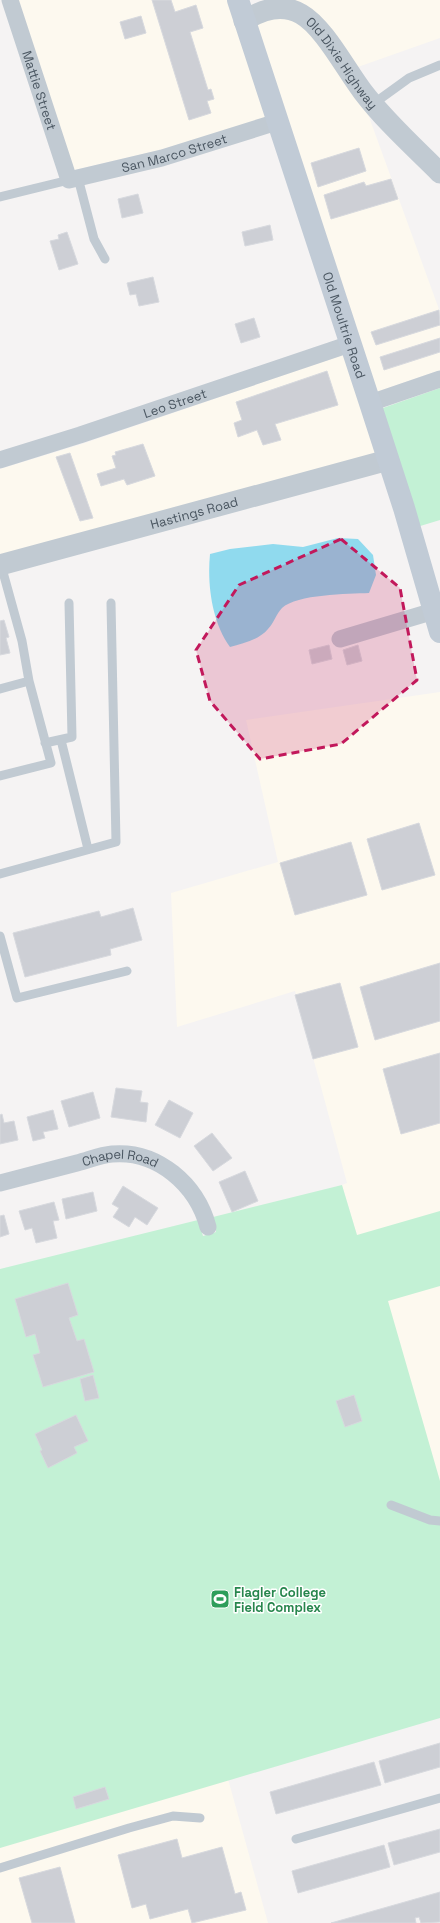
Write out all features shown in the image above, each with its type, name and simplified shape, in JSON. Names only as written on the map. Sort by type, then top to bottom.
[{"type":"main road","points":[[238,0],[244,20]]},
{"type":"main road","name":"Old Moultrie Road","points":[[244,20],[370,403],[440,632]]},
{"type":"street","name":"Mattie Street","points":[[10,0],[74,179]]},
{"type":"street","name":"Old Dixie Highway","points":[[244,20],[264,10],[279,8],[300,13],[313,22],[373,104],[440,173]]},
{"type":"street","name":"San Marco Street","points":[[74,179],[162,158],[277,122]]},
{"type":"street","name":"Leo Street","points":[[0,460],[80,435],[350,344]]},
{"type":"street","points":[[370,403],[440,379]]},
{"type":"street","name":"Hastings Road","points":[[0,565],[388,460]]},
{"type":"street","points":[[340,639],[434,611]]},
{"type":"street","name":"Chapel Road","points":[[0,1183],[99,1156],[121,1154],[143,1157],[164,1166],[178,1176],[200,1203],[208,1227]]},
{"type":"lane","points":[[373,104],[410,78],[440,66]]},
{"type":"lane","points":[[0,197],[74,179],[94,239],[105,259]]},
{"type":"lane","points":[[0,565],[22,641],[29,681],[51,763],[0,776]]},
{"type":"lane","points":[[0,874],[116,842],[111,602]]},
{"type":"lane","points":[[45,743],[72,737],[69,603]]},
{"type":"lane","points":[[0,689],[29,681]]},
{"type":"lane","points":[[61,740],[88,849]]},
{"type":"lane","points":[[0,936],[17,998],[127,971]]},
{"type":"lane","points":[[391,1505],[430,1520],[440,1521]]},
{"type":"lane","points":[[296,1839],[440,1798]]},
{"type":"lane","points":[[0,1868],[173,1816],[200,1818]]},
{"type":"highlighted area","points":[[341,539],[400,588],[417,680],[341,744],[260,759],[210,701],[196,650],[239,585]]},
{"type":"shaded area","points":[[18,0],[230,0],[268,117],[160,150],[74,170]]},
{"type":"shaded area","points":[[280,0],[440,0],[440,38],[355,68]]},
{"type":"shaded area","points":[[266,18],[292,18],[308,28],[365,106],[440,312],[440,370],[374,393],[253,25]]},
{"type":"shaded area","points":[[346,354],[378,454],[0,556],[0,469],[82,444]]},
{"type":"shaded area","points":[[440,692],[440,1514],[342,1185],[347,1183],[295,991],[177,1027],[171,893],[278,862],[246,720]]},
{"type":"shaded area","points":[[228,1779],[268,1923],[0,1923],[0,1841]]},
{"type":"green space","points":[[440,388],[440,520],[417,527],[380,409]]},
{"type":"green space","name":"Flagler College Field Complex","points":[[342,1185],[357,1235],[440,1211],[440,1286],[388,1301],[440,1481],[440,1718],[0,1848],[0,1269],[198,1220],[203,1236],[216,1232],[213,1217]]},
{"type":"water","points":[[338,538],[358,539],[373,555],[376,575],[369,593],[336,594],[311,597],[289,603],[282,608],[270,627],[260,636],[250,641],[230,647],[219,626],[212,603],[209,578],[210,554],[230,549],[273,544],[303,547]]},
{"type":"building","points":[[152,0],[171,0],[175,12],[196,5],[203,28],[190,32],[208,90],[211,89],[214,99],[207,101],[211,113],[189,120]]},
{"type":"building","points":[[141,16],[146,33],[125,39],[120,22]]},
{"type":"building","points":[[359,148],[366,171],[318,187],[311,163]]},
{"type":"building","points":[[391,179],[398,199],[331,219],[324,195],[364,182],[366,186]]},
{"type":"building","points":[[138,194],[143,213],[122,218],[118,199]]},
{"type":"building","points":[[270,225],[273,240],[245,246],[242,232]]},
{"type":"building","points":[[67,232],[78,264],[59,270],[50,241],[59,239],[58,235]]},
{"type":"building","points":[[153,277],[159,302],[139,306],[136,294],[130,295],[127,283]]},
{"type":"building","points":[[439,310],[440,325],[376,345],[371,332]]},
{"type":"building","points":[[254,318],[260,337],[241,343],[235,324]]},
{"type":"building","points":[[440,338],[440,352],[384,370],[380,357]]},
{"type":"building","points":[[327,371],[338,405],[275,424],[281,440],[263,445],[257,430],[238,437],[234,423],[242,420],[236,402]]},
{"type":"building","points":[[143,444],[155,476],[127,485],[124,479],[101,486],[97,474],[116,468],[112,456],[116,455],[115,452]]},
{"type":"building","points":[[70,453],[93,518],[80,521],[56,457]]},
{"type":"building","points":[[4,620],[9,637],[6,638],[10,653],[0,655],[0,621]]},
{"type":"building","points":[[329,645],[332,659],[312,664],[309,650]]},
{"type":"building","points":[[358,645],[362,661],[347,665],[343,650]]},
{"type":"building","points":[[419,823],[435,875],[382,890],[367,839]]},
{"type":"building","points":[[351,842],[367,895],[295,915],[280,863]]},
{"type":"building","points":[[133,908],[142,940],[110,949],[111,955],[25,977],[13,933],[99,911],[101,917]]},
{"type":"building","points":[[440,963],[440,1021],[375,1040],[360,987]]},
{"type":"building","points":[[340,983],[358,1047],[313,1059],[295,995]]},
{"type":"building","points":[[440,1053],[440,1123],[401,1134],[383,1069]]},
{"type":"building","points":[[116,1088],[142,1091],[140,1102],[148,1103],[146,1122],[111,1117]]},
{"type":"building","points":[[93,1092],[100,1118],[69,1127],[61,1101]]},
{"type":"building","points":[[169,1100],[193,1113],[180,1138],[155,1125]]},
{"type":"building","points":[[53,1110],[58,1129],[43,1132],[45,1138],[33,1141],[27,1117]]},
{"type":"building","points":[[2,1114],[4,1123],[14,1121],[18,1140],[0,1144],[0,1115]]},
{"type":"building","points":[[212,1133],[232,1158],[213,1171],[194,1146]]},
{"type":"building","points":[[245,1171],[258,1201],[232,1212],[219,1182]]},
{"type":"building","points":[[123,1186],[158,1208],[147,1225],[135,1217],[129,1227],[113,1217],[119,1208],[112,1204]]},
{"type":"building","points":[[93,1192],[97,1211],[66,1219],[62,1199]]},
{"type":"building","points":[[54,1202],[59,1220],[53,1221],[57,1238],[36,1243],[32,1228],[25,1230],[19,1211]]},
{"type":"building","points":[[4,1215],[9,1234],[0,1237],[0,1216]]},
{"type":"building","points":[[68,1283],[78,1315],[69,1318],[77,1341],[84,1339],[94,1372],[43,1387],[33,1355],[40,1353],[35,1334],[26,1337],[15,1299]]},
{"type":"building","points":[[93,1375],[99,1398],[85,1401],[80,1379]]},
{"type":"building","points":[[354,1395],[362,1421],[345,1427],[336,1401]]},
{"type":"building","points":[[76,1415],[88,1441],[74,1447],[77,1453],[48,1468],[40,1451],[42,1450],[35,1434]]},
{"type":"building","points":[[440,1743],[440,1767],[385,1783],[379,1761]]},
{"type":"building","points":[[374,1762],[381,1785],[276,1814],[270,1792]]},
{"type":"building","points":[[105,1787],[109,1799],[76,1809],[73,1797]]},
{"type":"building","points":[[440,1829],[440,1852],[394,1865],[388,1843]]},
{"type":"building","points":[[177,1839],[182,1858],[222,1847],[235,1894],[241,1892],[246,1910],[192,1923],[188,1909],[150,1919],[146,1904],[132,1908],[118,1855]]},
{"type":"building","points":[[384,1845],[390,1867],[298,1893],[292,1871]]},
{"type":"building","points":[[60,1867],[75,1923],[32,1923],[19,1878]]},
{"type":"building","points":[[440,1892],[440,1922],[421,1923],[419,1917],[415,1918],[416,1923],[331,1923]]},
{"type":"place","name":"Flagler College Field Complex","points":[[220,1599]]}]
